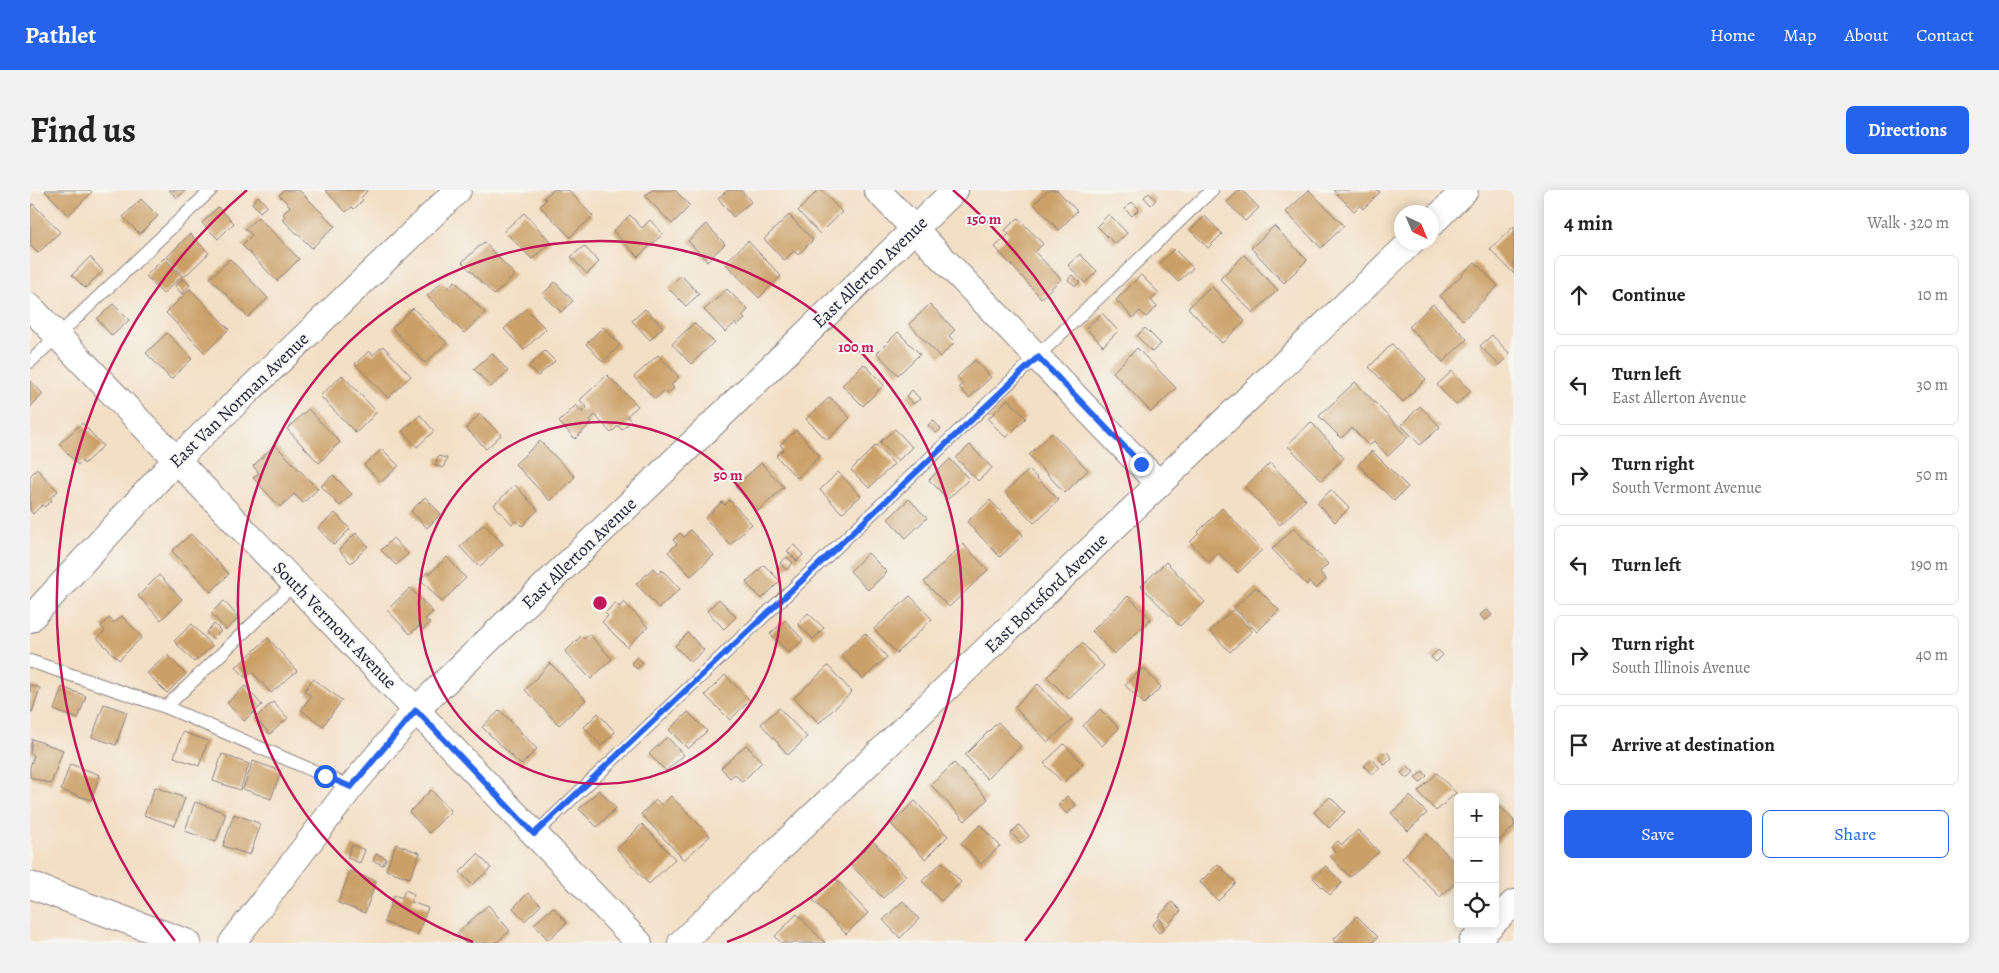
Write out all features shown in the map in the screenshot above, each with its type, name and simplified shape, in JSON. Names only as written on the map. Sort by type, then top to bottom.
[{"type":"street","name":"East Van Norman Avenue","points":[[30,619],[176,460],[458,190]]},
{"type":"street","points":[[877,190],[1159,484]]},
{"type":"street","name":"East Allerton Avenue","points":[[232,943],[351,787],[416,710],[956,190]]},
{"type":"street","points":[[1439,215],[1465,190]]},
{"type":"street","name":"East Bottsford Avenue","points":[[681,943],[1403,250]]},
{"type":"street","name":"South Vermont Avenue","points":[[30,307],[639,943]]},
{"type":"street","points":[[30,886],[188,943]]},
{"type":"street","points":[[1499,917],[1514,904]]},
{"type":"street","points":[[1472,943],[1488,928]]},
{"type":"lane","points":[[30,362],[211,190]]},
{"type":"lane","points":[[534,834],[1212,190]]},
{"type":"lane","points":[[166,707],[295,583]]},
{"type":"lane","points":[[30,660],[166,707],[351,787]]},
{"type":"building","points":[[46,190],[90,190],[92,192],[69,215]]},
{"type":"building","points":[[169,190],[186,190],[177,198]]},
{"type":"building","points":[[284,190],[299,190],[335,226],[312,248],[282,219],[285,216],[283,214],[290,206],[279,195]]},
{"type":"building","points":[[325,190],[367,191],[361,198],[363,200],[354,209],[352,207],[346,212]]},
{"type":"building","points":[[553,190],[568,190],[593,216],[570,237],[540,206],[546,200],[544,198]]},
{"type":"building","points":[[652,190],[675,190],[690,206],[672,224],[645,196]]},
{"type":"building","points":[[728,190],[741,190],[751,202],[733,217],[718,198]]},
{"type":"building","points":[[818,190],[821,190],[842,212],[820,234],[798,211]]},
{"type":"building","points":[[1048,190],[1057,190],[1077,211],[1059,230],[1034,204]]},
{"type":"building","points":[[1240,190],[1259,208],[1245,221],[1227,202]]},
{"type":"building","points":[[1309,190],[1344,226],[1321,248],[1286,212]]},
{"type":"building","points":[[1333,190],[1378,190],[1380,192],[1363,209],[1360,205],[1354,211]]},
{"type":"building","points":[[1149,193],[1156,200],[1151,205],[1144,197]]},
{"type":"building","points":[[258,196],[267,206],[260,212],[252,203]]},
{"type":"building","points":[[141,199],[158,216],[140,234],[123,217]]},
{"type":"building","points":[[1132,202],[1139,209],[1132,216],[1125,209]]},
{"type":"building","points":[[33,204],[60,232],[38,253],[30,245],[30,207]]},
{"type":"building","points":[[218,207],[234,223],[218,239],[202,223]]},
{"type":"building","points":[[524,213],[551,242],[532,259],[504,231]]},
{"type":"building","points":[[1109,214],[1127,233],[1115,244],[1097,226]]},
{"type":"building","points":[[630,215],[642,228],[650,220],[663,234],[638,257],[613,231]]},
{"type":"building","points":[[789,215],[813,240],[798,255],[794,251],[784,260],[764,239]]},
{"type":"building","points":[[1205,216],[1222,234],[1208,248],[1190,230]]},
{"type":"building","points":[[258,217],[299,259],[277,281],[242,245],[252,235],[245,229]]},
{"type":"building","points":[[1018,218],[1043,244],[1035,252],[1061,279],[1041,298],[995,247],[1009,234],[1005,230]]},
{"type":"building","points":[[706,224],[725,244],[707,261],[688,241]]},
{"type":"building","points":[[1274,226],[1307,260],[1284,283],[1251,248]]},
{"type":"building","points":[[1514,226],[1514,274],[1490,249]]},
{"type":"building","points":[[190,234],[209,253],[185,276],[167,257]]},
{"type":"building","points":[[748,241],[781,276],[759,298],[725,263]]},
{"type":"building","points":[[484,242],[515,275],[494,295],[462,262]]},
{"type":"building","points":[[584,246],[599,262],[587,274],[571,257]]},
{"type":"building","points":[[1174,249],[1193,268],[1178,282],[1160,263]]},
{"type":"building","points":[[1080,254],[1097,271],[1085,283],[1068,265]]},
{"type":"building","points":[[1244,255],[1278,290],[1253,313],[1220,279]]},
{"type":"building","points":[[90,257],[103,271],[85,288],[72,275]]},
{"type":"building","points":[[164,258],[182,276],[163,294],[146,276]]},
{"type":"building","points":[[230,259],[268,298],[248,317],[210,278]]},
{"type":"building","points":[[1475,262],[1498,286],[1463,320],[1440,296]]},
{"type":"building","points":[[681,275],[699,294],[686,306],[668,288]]},
{"type":"building","points":[[1072,275],[1080,282],[1076,286],[1068,280]]},
{"type":"building","points":[[1141,275],[1159,293],[1151,300],[1157,307],[1146,317],[1140,311],[1133,318],[1116,300]]},
{"type":"building","points":[[183,278],[190,285],[182,294],[175,286]]},
{"type":"building","points":[[455,281],[485,313],[464,333],[427,296],[442,282],[448,288]]},
{"type":"building","points":[[555,282],[573,301],[561,312],[543,294]]},
{"type":"building","points":[[1211,286],[1245,321],[1222,343],[1188,308]]},
{"type":"building","points":[[190,289],[229,329],[205,353],[166,313]]},
{"type":"building","points":[[727,289],[748,310],[742,316],[745,319],[737,326],[735,323],[725,332],[704,310]]},
{"type":"building","points":[[113,304],[129,320],[112,336],[97,319]]},
{"type":"building","points":[[930,304],[955,330],[949,336],[955,342],[940,357],[909,324]]},
{"type":"building","points":[[1433,304],[1467,339],[1443,362],[1409,327]]},
{"type":"building","points":[[413,308],[447,343],[425,363],[392,328]]},
{"type":"building","points":[[526,309],[546,329],[524,350],[504,329]]},
{"type":"building","points":[[645,309],[663,327],[650,340],[632,321]]},
{"type":"building","points":[[1102,313],[1118,331],[1103,346],[1086,328]]},
{"type":"building","points":[[694,323],[714,342],[691,364],[672,344]]},
{"type":"building","points":[[603,327],[620,345],[603,362],[586,344]]},
{"type":"building","points":[[1145,328],[1161,344],[1152,352],[1137,336]]},
{"type":"building","points":[[898,332],[920,354],[898,375],[877,353]]},
{"type":"building","points":[[167,333],[192,359],[171,379],[146,353]]},
{"type":"building","points":[[1492,335],[1510,354],[1499,365],[1480,346]]},
{"type":"building","points":[[1392,344],[1426,379],[1403,402],[1369,367]]},
{"type":"building","points":[[383,346],[411,376],[388,398],[355,364],[369,351],[373,355]]},
{"type":"building","points":[[1137,348],[1176,388],[1151,412],[1113,372]]},
{"type":"building","points":[[545,351],[555,361],[538,376],[529,366]]},
{"type":"building","points":[[492,353],[508,371],[491,387],[474,369]]},
{"type":"building","points":[[658,355],[679,377],[671,385],[674,388],[668,394],[664,391],[655,399],[634,377]]},
{"type":"building","points":[[975,360],[991,377],[969,398],[959,387],[963,383],[957,377]]},
{"type":"building","points":[[864,364],[884,385],[863,406],[842,385]]},
{"type":"building","points":[[1452,371],[1471,391],[1456,405],[1437,385]]},
{"type":"building","points":[[342,375],[377,412],[356,433],[320,396]]},
{"type":"building","points":[[607,375],[638,406],[627,416],[631,421],[622,430],[618,426],[611,433],[595,415],[590,420],[592,422],[575,439],[559,422],[576,405],[582,412],[587,408],[580,400]]},
{"type":"building","points":[[30,380],[43,394],[30,407]]},
{"type":"building","points":[[1355,382],[1408,437],[1388,456],[1374,441],[1369,446],[1352,428],[1341,438],[1319,416]]},
{"type":"building","points":[[912,390],[920,399],[913,404],[906,396]]},
{"type":"building","points":[[830,397],[850,418],[827,440],[806,419]]},
{"type":"building","points":[[1008,399],[1026,418],[1006,438],[988,419]]},
{"type":"building","points":[[1420,406],[1440,427],[1420,445],[1401,425]]},
{"type":"building","points":[[308,409],[340,442],[319,463],[287,429]]},
{"type":"building","points":[[480,414],[501,435],[486,449],[466,428]]},
{"type":"building","points":[[420,415],[434,431],[417,447],[402,431]]},
{"type":"building","points":[[933,420],[941,429],[936,433],[928,425]]},
{"type":"building","points":[[1311,422],[1344,458],[1321,480],[1287,445]]},
{"type":"building","points":[[82,423],[103,446],[84,464],[82,461],[78,465],[59,444]]},
{"type":"building","points":[[895,429],[912,447],[898,461],[880,442]]},
{"type":"building","points":[[796,430],[820,456],[797,478],[776,456],[784,449],[780,445]]},
{"type":"building","points":[[1052,433],[1088,470],[1065,493],[1029,455]]},
{"type":"building","points":[[540,441],[575,477],[550,501],[515,464]]},
{"type":"building","points":[[275,445],[318,489],[303,503],[294,494],[280,507],[253,478],[259,473],[253,466]]},
{"type":"building","points":[[876,445],[894,464],[869,488],[851,470]]},
{"type":"building","points":[[970,445],[992,468],[978,481],[956,458]]},
{"type":"building","points":[[382,449],[399,466],[381,482],[364,465]]},
{"type":"building","points":[[1372,451],[1408,487],[1394,501],[1358,465]]},
{"type":"building","points":[[438,456],[447,458],[443,468],[435,465]]},
{"type":"building","points":[[950,459],[969,479],[948,499],[929,480]]},
{"type":"building","points":[[761,463],[784,487],[758,511],[735,487]]},
{"type":"building","points":[[1270,463],[1306,500],[1280,525],[1245,487]]},
{"type":"building","points":[[37,469],[58,491],[50,498],[52,501],[44,507],[42,505],[33,514],[30,510],[30,476]]},
{"type":"building","points":[[1029,470],[1059,500],[1034,523],[1005,492]]},
{"type":"building","points":[[838,472],[861,496],[842,513],[820,490]]},
{"type":"building","points":[[333,475],[352,494],[340,506],[321,486]]},
{"type":"building","points":[[515,485],[538,510],[522,526],[516,520],[512,524],[494,505]]},
{"type":"building","points":[[1331,490],[1349,508],[1335,522],[1317,503]]},
{"type":"building","points":[[425,497],[441,514],[427,528],[411,511]]},
{"type":"building","points":[[909,499],[927,518],[906,538],[888,519]]},
{"type":"building","points":[[729,500],[752,524],[730,545],[705,518],[722,502],[725,505]]},
{"type":"building","points":[[990,500],[1023,535],[1000,557],[967,522]]},
{"type":"building","points":[[1222,508],[1262,550],[1238,573],[1219,553],[1209,562],[1190,542]]},
{"type":"building","points":[[335,513],[350,529],[334,545],[318,528]]},
{"type":"building","points":[[484,524],[503,544],[479,567],[460,547]]},
{"type":"building","points":[[1294,528],[1328,564],[1320,572],[1326,579],[1316,589],[1309,582],[1307,585],[1272,549]]},
{"type":"building","points":[[690,530],[714,555],[691,576],[668,552],[677,544],[673,540],[680,533],[684,537]]},
{"type":"building","points":[[356,533],[368,546],[351,563],[339,550]]},
{"type":"building","points":[[191,534],[229,574],[211,592],[172,551]]},
{"type":"building","points":[[393,538],[408,554],[396,565],[381,550]]},
{"type":"building","points":[[963,544],[988,570],[949,607],[924,582]]},
{"type":"building","points":[[794,545],[803,555],[797,561],[787,551]]},
{"type":"building","points":[[868,553],[887,572],[868,590],[850,571]]},
{"type":"building","points":[[447,557],[466,578],[442,602],[420,579],[428,572],[429,574]]},
{"type":"building","points":[[787,557],[793,563],[786,570],[780,563]]},
{"type":"building","points":[[1166,562],[1205,602],[1180,626],[1141,586]]},
{"type":"building","points":[[764,565],[780,581],[762,599],[746,583]]},
{"type":"building","points":[[653,568],[658,574],[662,570],[680,589],[659,608],[636,584]]},
{"type":"building","points":[[159,575],[182,599],[161,620],[138,596]]},
{"type":"building","points":[[1256,587],[1279,610],[1257,632],[1234,608]]},
{"type":"building","points":[[410,588],[433,612],[425,619],[430,623],[422,630],[419,626],[410,634],[387,610]]},
{"type":"building","points":[[910,596],[932,619],[897,653],[874,629]]},
{"type":"building","points":[[1128,596],[1151,619],[1114,654],[1092,631]]},
{"type":"building","points":[[719,599],[736,617],[724,629],[707,611]]},
{"type":"building","points":[[224,601],[239,618],[226,630],[211,613]]},
{"type":"building","points":[[624,602],[648,627],[627,647],[602,622],[608,616],[605,613],[615,603],[619,607]]},
{"type":"building","points":[[1487,609],[1492,615],[1485,621],[1480,615]]},
{"type":"building","points":[[1232,610],[1252,631],[1230,652],[1210,631]]},
{"type":"building","points":[[808,613],[824,628],[813,639],[798,624]]},
{"type":"building","points":[[122,616],[142,637],[119,660],[97,638],[105,631],[101,626],[109,618],[114,623]]},
{"type":"building","points":[[785,620],[803,640],[789,653],[770,634]]},
{"type":"building","points":[[192,624],[212,646],[194,662],[174,641]]},
{"type":"building","points":[[214,624],[221,631],[213,639],[206,632]]},
{"type":"building","points":[[688,633],[704,650],[691,662],[675,646]]},
{"type":"building","points":[[865,633],[887,657],[863,679],[841,655]]},
{"type":"building","points":[[589,634],[612,659],[591,679],[565,652],[581,636],[584,639]]},
{"type":"building","points":[[268,638],[297,671],[271,693],[252,672],[246,678],[236,667]]},
{"type":"building","points":[[1082,643],[1104,666],[1069,699],[1047,677]]},
{"type":"building","points":[[1438,650],[1443,655],[1436,662],[1431,657]]},
{"type":"building","points":[[167,655],[186,674],[167,693],[147,673]]},
{"type":"building","points":[[637,657],[643,663],[637,669],[631,663]]},
{"type":"building","points":[[550,663],[586,700],[559,725],[525,690]]},
{"type":"building","points":[[828,666],[852,692],[819,723],[794,698]]},
{"type":"building","points":[[1143,668],[1161,687],[1144,704],[1125,685]]},
{"type":"building","points":[[725,675],[750,700],[730,720],[705,695]]},
{"type":"building","points":[[313,679],[342,700],[323,726],[301,710],[311,696],[304,691]]},
{"type":"building","points":[[1038,684],[1072,720],[1048,742],[1014,707]]},
{"type":"building","points":[[30,685],[40,688],[32,712],[30,712]]},
{"type":"building","points":[[245,686],[262,705],[244,721],[227,703]]},
{"type":"building","points":[[62,687],[86,696],[78,719],[54,710]]},
{"type":"building","points":[[273,702],[288,718],[270,734],[255,718]]},
{"type":"building","points":[[104,704],[127,712],[116,745],[92,737]]},
{"type":"building","points":[[779,708],[807,737],[788,755],[761,724]]},
{"type":"building","points":[[1100,709],[1119,728],[1102,746],[1083,726]]},
{"type":"building","points":[[500,710],[537,749],[521,765],[482,727]]},
{"type":"building","points":[[688,712],[707,731],[688,749],[669,730]]},
{"type":"building","points":[[598,713],[615,732],[601,746],[584,727]]},
{"type":"building","points":[[998,722],[1021,746],[987,779],[965,755]]},
{"type":"building","points":[[183,732],[208,741],[199,766],[174,757]]},
{"type":"building","points":[[667,737],[684,755],[666,771],[649,754]]},
{"type":"building","points":[[32,739],[63,750],[51,784],[30,777],[30,767],[34,755],[30,753]]},
{"type":"building","points":[[1064,744],[1083,764],[1063,783],[1044,763]]},
{"type":"building","points":[[746,745],[762,762],[742,782],[735,774],[730,778],[721,768]]},
{"type":"building","points":[[1386,751],[1392,758],[1385,765],[1379,758]]},
{"type":"building","points":[[222,754],[249,764],[240,790],[213,781]]},
{"type":"building","points":[[1372,759],[1380,768],[1372,775],[1364,766]]},
{"type":"building","points":[[253,761],[281,771],[271,799],[243,789]]},
{"type":"building","points":[[954,763],[988,799],[965,821],[931,785]]},
{"type":"building","points":[[70,764],[100,775],[91,800],[61,790]]},
{"type":"building","points":[[1408,766],[1414,772],[1407,779],[1401,773]]},
{"type":"building","points":[[1423,771],[1427,776],[1420,783],[1415,778]]},
{"type":"building","points":[[1437,773],[1456,793],[1436,811],[1418,792]]},
{"type":"building","points":[[155,787],[185,798],[175,826],[144,815]]},
{"type":"building","points":[[431,790],[451,811],[429,833],[409,812]]},
{"type":"building","points":[[599,790],[616,808],[597,827],[579,809]]},
{"type":"building","points":[[671,796],[710,836],[684,860],[641,814],[656,800],[662,805]]},
{"type":"building","points":[[1067,796],[1076,805],[1067,814],[1058,805]]},
{"type":"building","points":[[1410,796],[1427,813],[1408,831],[1391,813]]},
{"type":"building","points":[[1330,797],[1345,812],[1329,828],[1314,812]]},
{"type":"building","points":[[915,801],[948,836],[925,859],[891,824]]},
{"type":"building","points":[[195,802],[226,813],[216,842],[185,831]]},
{"type":"building","points":[[1499,805],[1514,821],[1514,826],[1499,841]]},
{"type":"building","points":[[234,814],[261,824],[250,855],[223,846]]},
{"type":"building","points":[[642,824],[675,859],[649,884],[617,849]]},
{"type":"building","points":[[980,825],[1000,846],[981,864],[961,843]]},
{"type":"building","points":[[1019,825],[1029,836],[1021,843],[1011,833]]},
{"type":"building","points":[[1358,830],[1379,852],[1350,877],[1330,856],[1335,852],[1331,847],[1338,841],[1342,845]]},
{"type":"building","points":[[1427,834],[1454,862],[1454,884],[1440,897],[1402,858]]},
{"type":"building","points":[[873,841],[906,876],[883,898],[850,864]]},
{"type":"building","points":[[396,844],[420,853],[410,878],[386,870]]},
{"type":"building","points":[[352,845],[365,850],[360,863],[347,858]]},
{"type":"building","points":[[376,854],[386,858],[383,865],[373,861]]},
{"type":"building","points":[[478,854],[491,868],[472,885],[460,872]]},
{"type":"building","points":[[942,862],[961,882],[941,901],[922,881]]},
{"type":"building","points":[[1218,864],[1236,883],[1218,901],[1200,882]]},
{"type":"building","points":[[1326,866],[1342,883],[1330,895],[1313,878]]},
{"type":"building","points":[[350,871],[376,881],[365,913],[338,903]]},
{"type":"building","points":[[835,878],[868,913],[846,934],[813,900]]},
{"type":"building","points":[[405,890],[414,894],[411,902],[428,908],[417,935],[384,922],[394,895],[402,898]]},
{"type":"building","points":[[528,893],[541,905],[525,921],[513,908]]},
{"type":"building","points":[[903,901],[919,919],[900,938],[883,920]]},
{"type":"building","points":[[1172,902],[1181,911],[1167,926],[1158,917]]},
{"type":"building","points":[[488,905],[510,931],[496,943],[465,943],[457,933]]},
{"type":"building","points":[[553,907],[567,923],[548,940],[534,924]]},
{"type":"building","points":[[797,914],[825,943],[781,943],[775,936]]},
{"type":"building","points":[[1357,916],[1378,937],[1372,943],[1336,943],[1333,940]]},
{"type":"building","points":[[1158,919],[1165,928],[1159,933],[1152,925]]},
{"type":"route","points":[[325,776],[351,787],[416,710],[534,834],[1038,357],[1141,464]]}]
